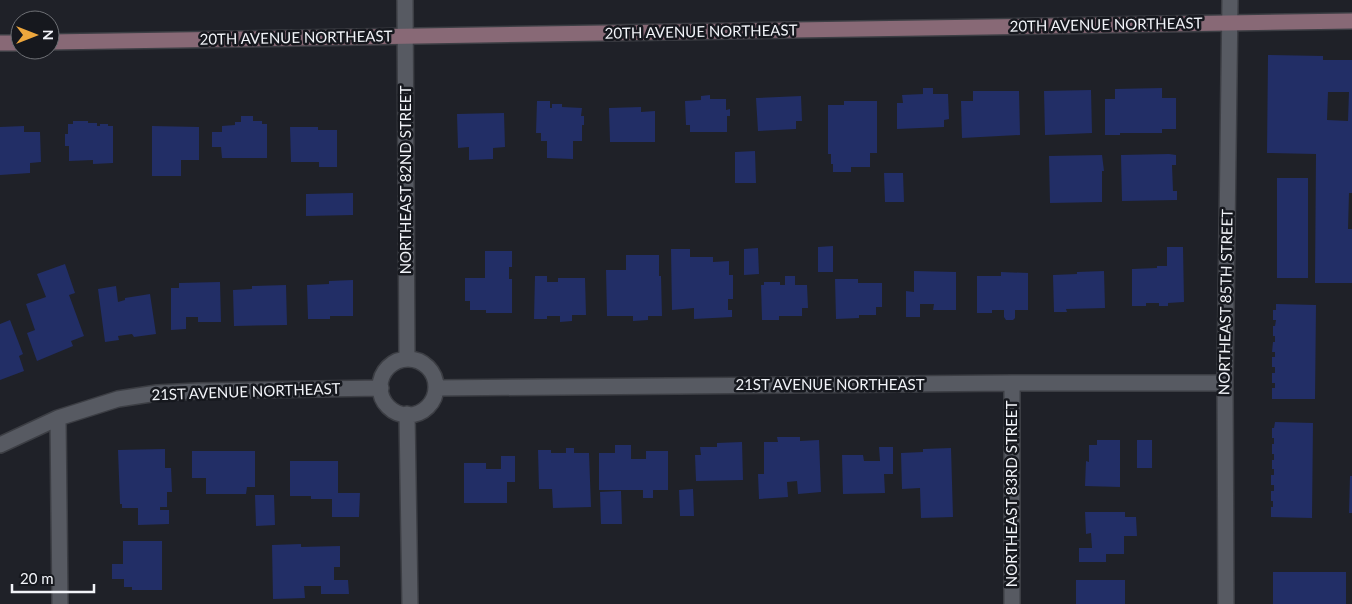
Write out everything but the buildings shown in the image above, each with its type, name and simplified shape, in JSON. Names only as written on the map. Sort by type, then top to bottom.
[{"type":"street","name":"NORTHEAST 82ND STREET","points":[[405,0],[407,360]]},
{"type":"street","name":"NORTHEAST 85TH STREET","points":[[1226,604],[1225,383],[1230,0]]},
{"type":"street","name":"20TH AVENUE NORTHEAST","points":[[60,42],[1352,22]]},
{"type":"street","points":[[407,360],[414,360],[429,368],[434,376],[436,388],[435,395],[430,404],[414,414],[396,412],[388,406],[383,399],[381,388],[384,373],[389,366],[407,360]]},
{"type":"street","name":"NORTHEAST 83RD STREET","points":[[1012,383],[1012,604]]},
{"type":"street","name":"21ST AVENUE NORTHEAST","points":[[436,388],[1225,383]]},
{"type":"street","name":"21ST AVENUE NORTHEAST","points":[[0,446],[58,418],[118,399],[157,393],[381,388]]},
{"type":"street","points":[[407,414],[410,604]]},
{"type":"street","points":[[58,418],[60,604]]}]
